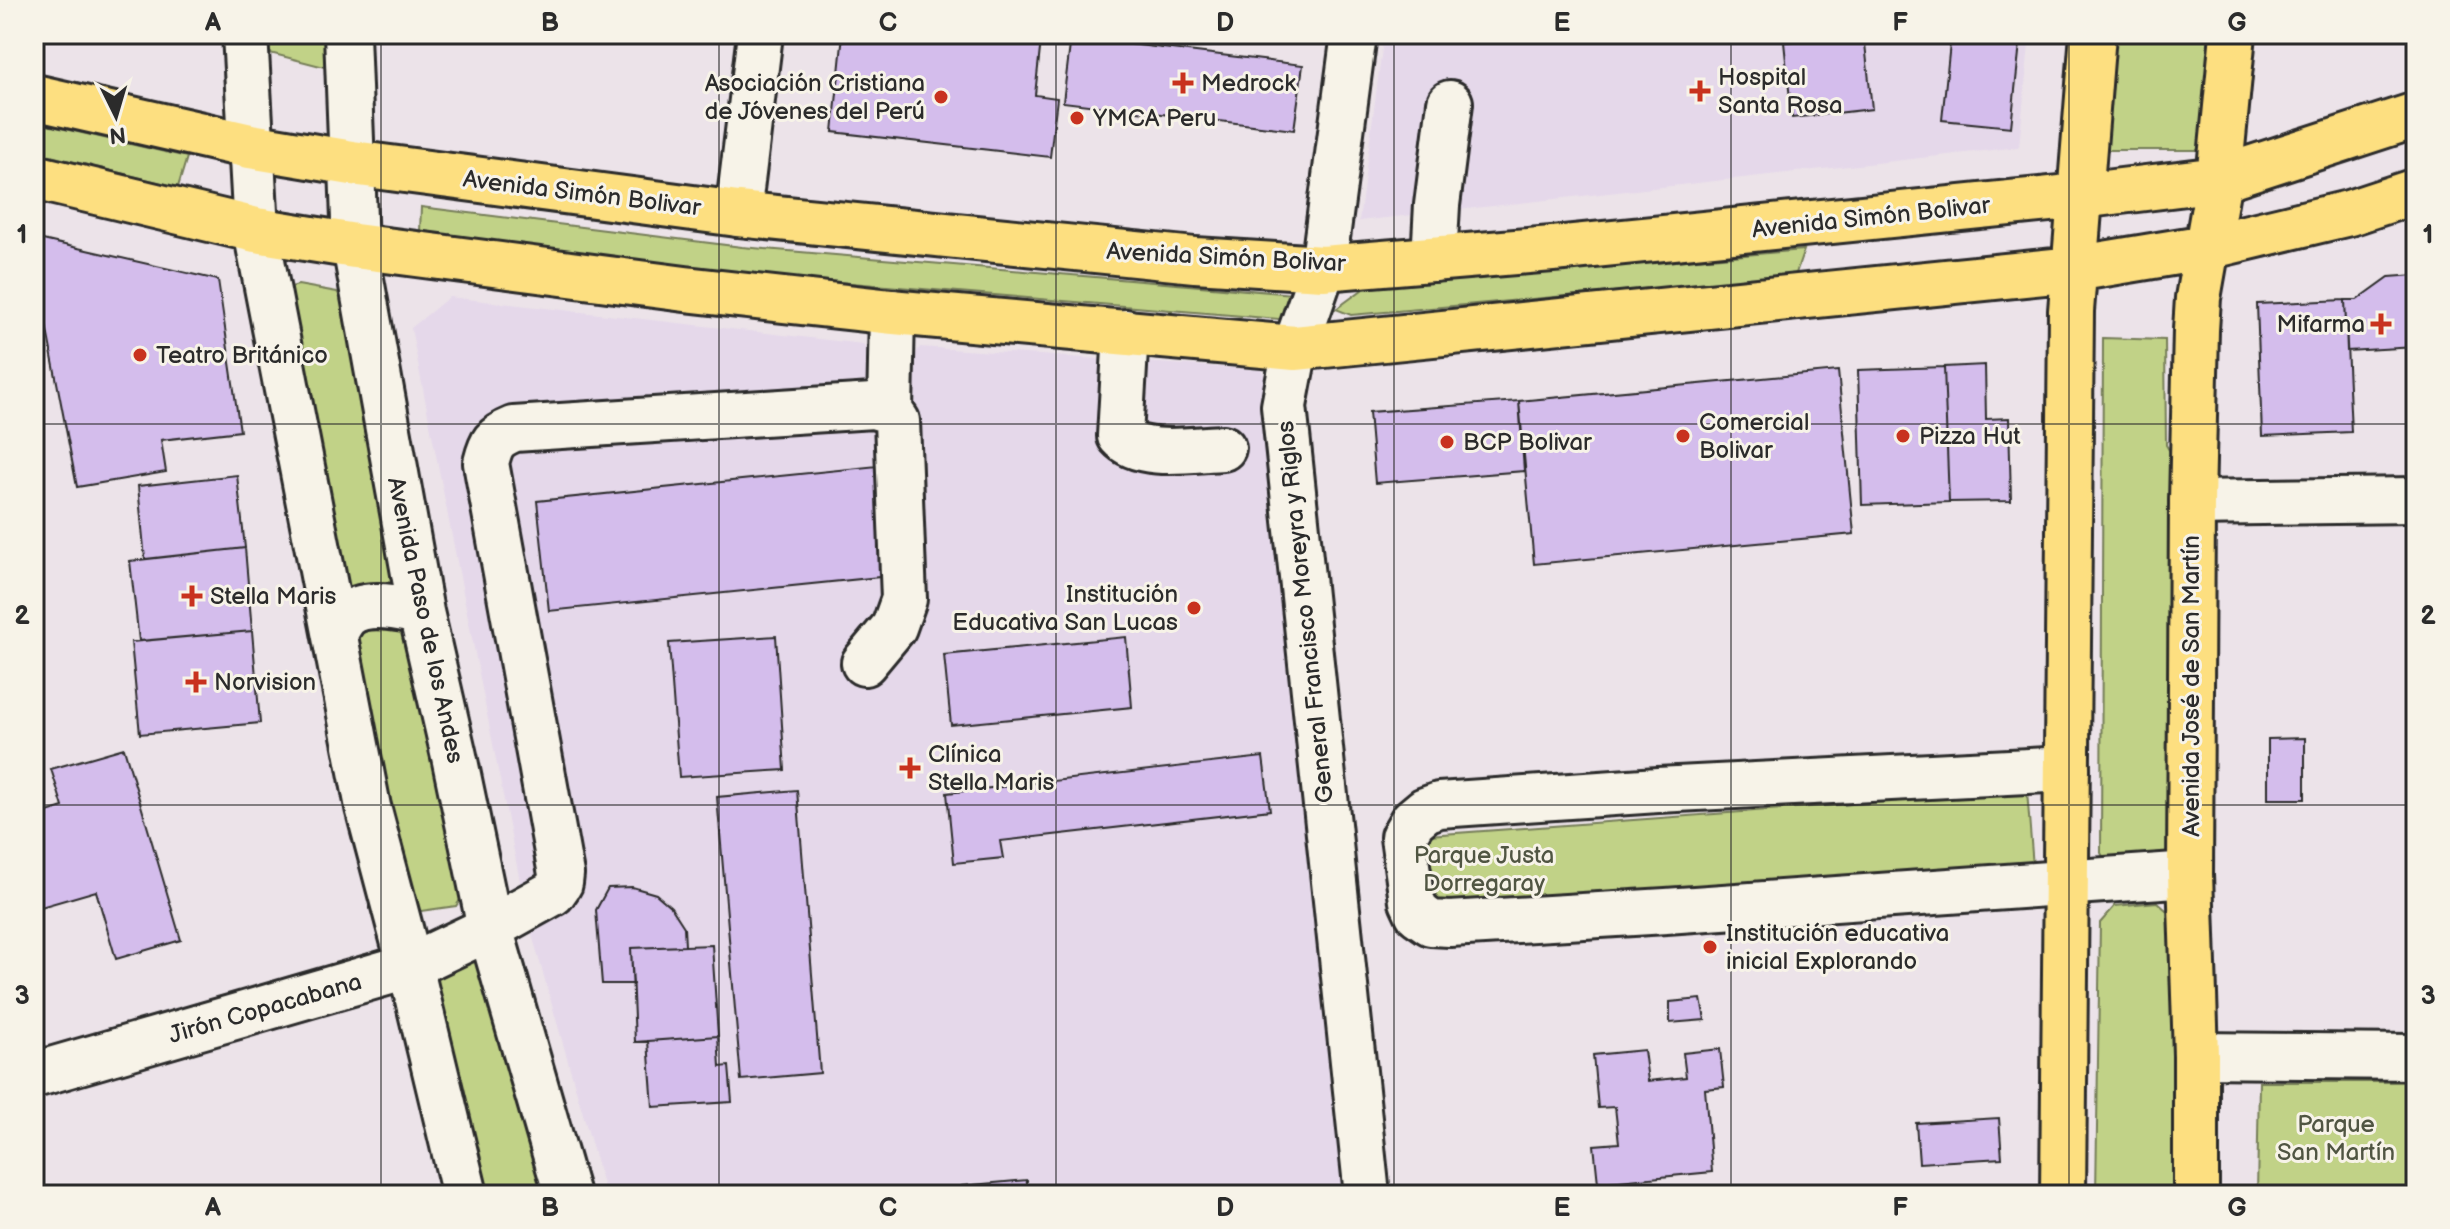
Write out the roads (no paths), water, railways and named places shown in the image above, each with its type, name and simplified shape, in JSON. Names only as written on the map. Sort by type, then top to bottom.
[{"type":"main road","points":[[2063,1195],[2071,311],[2093,34]]},
{"type":"main road","name":"Avenida José de San Martín","points":[[2196,1195],[2196,1055],[2190,874],[2196,319],[2219,179],[2233,34]]},
{"type":"main road","name":"Avenida Simón Bolivar","points":[[34,97],[250,146],[352,163],[738,214],[1195,260],[1323,268],[1564,248],[2219,179],[2416,115]]},
{"type":"main road","points":[[34,177],[256,230],[355,246],[685,289],[892,312],[1295,348],[2074,269],[2207,247],[2349,213],[2416,191]]},
{"type":"street","points":[[245,34],[256,230],[368,807],[465,1195]]},
{"type":"street","name":"Avenida Paso de los Andes","points":[[347,34],[355,246],[421,612],[490,928],[567,1195]]},
{"type":"street","points":[[738,214],[760,34]]},
{"type":"street","name":"General Francisco Moreyra y Riglos","points":[[1354,34],[1323,268],[1295,348],[1284,406],[1367,1195]]},
{"type":"street","points":[[1434,259],[1437,205],[1450,103]]},
{"type":"street","points":[[864,663],[894,627],[904,599],[897,421],[890,411],[892,312]]},
{"type":"street","points":[[1126,332],[1120,436],[1127,445],[1145,450],[1223,448]]},
{"type":"street","name":"Jirón Copacabana","points":[[34,1075],[410,966],[490,928],[553,893],[560,883],[561,874],[486,463],[491,443],[514,429],[873,406],[890,411]]},
{"type":"street","points":[[2192,503],[2416,500]]},
{"type":"street","points":[[335,633],[346,615],[372,605],[421,612]]},
{"type":"street","points":[[2067,769],[1658,790],[1439,805],[1425,810],[1413,820],[1403,837],[1412,901],[1418,914],[1431,923],[1450,924],[2190,874]]},
{"type":"street","points":[[2196,1055],[2416,1057]]},
{"type":"place","name":"Medrock","points":[[1183,83]]},
{"type":"place","name":"Hospital Santa Rosa","points":[[1700,91]]},
{"type":"place","name":"Asociación Cristiana de Jóvenes del Perú","points":[[941,97]]},
{"type":"place","name":"YMCA Peru","points":[[1077,118]]},
{"type":"place","name":"Mifarma","points":[[2381,324]]},
{"type":"place","name":"Teatro Británico","points":[[140,355]]},
{"type":"place","name":"Comercial Bolivar","points":[[1683,436]]},
{"type":"place","name":"Pizza Hut","points":[[1903,436]]},
{"type":"place","name":"BCP Bolivar","points":[[1447,442]]},
{"type":"place","name":"Stella Maris","points":[[192,596]]},
{"type":"place","name":"Institución Educativa San Lucas","points":[[1194,608]]},
{"type":"place","name":"Norvision","points":[[196,682]]},
{"type":"place","name":"Clínica Stella Maris","points":[[910,768]]},
{"type":"place","name":"Institución educativa inicial Explorando","points":[[1710,947]]},
{"type":"park label","name":"Parque Justa Dorregaray","points":[[1484,869]]},
{"type":"park label","name":"Parque San Martín","points":[[2336,1138]]}]
